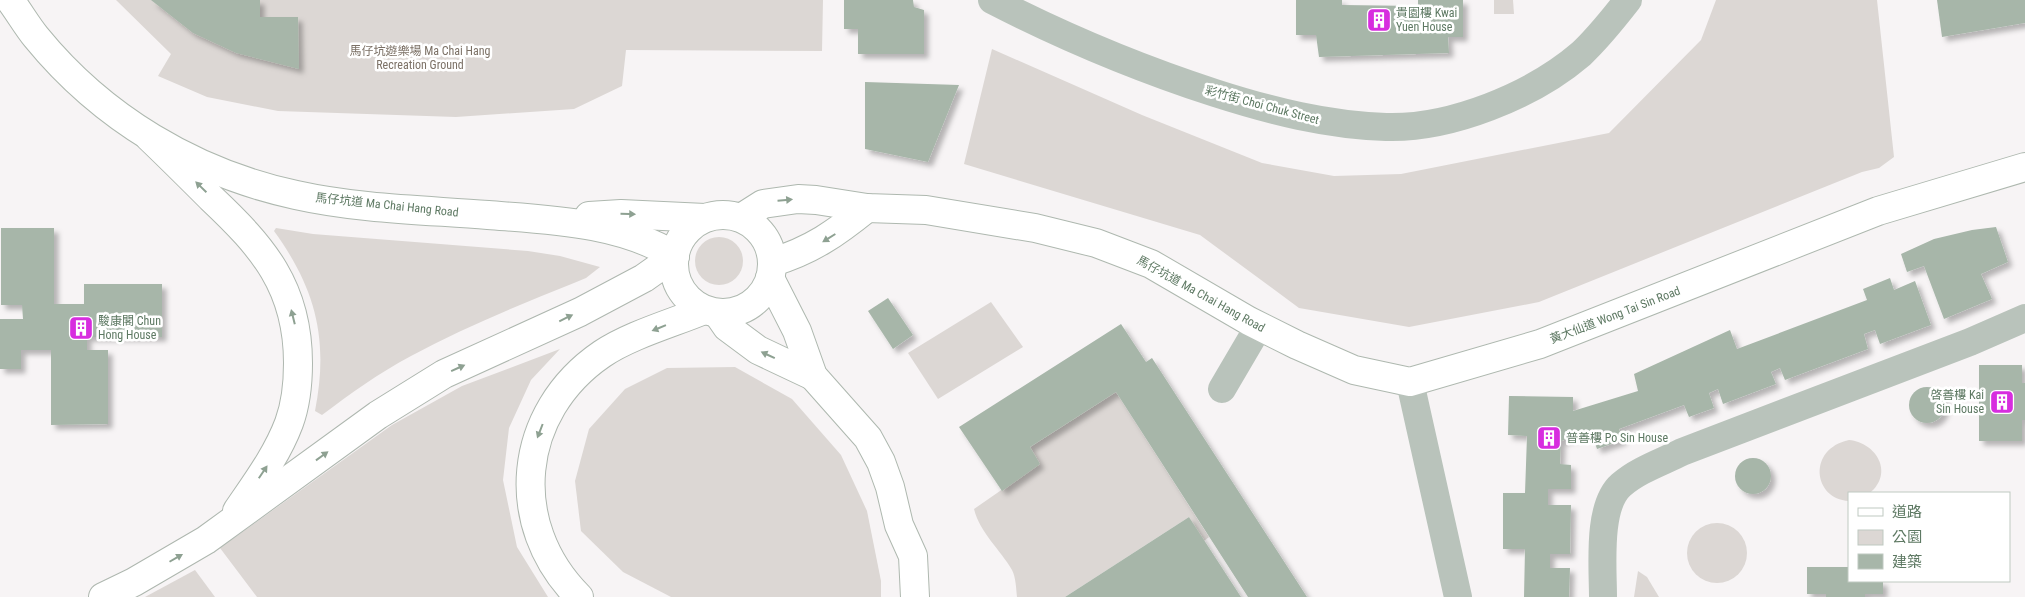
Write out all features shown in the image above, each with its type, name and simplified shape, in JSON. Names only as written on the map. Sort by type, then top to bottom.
[{"type":"main road","name":"馬仔坑道 Ma Chai Hang Road","points":[[10,0],[36,37],[75,79],[100,102],[148,137],[218,170],[254,184],[296,195],[340,203],[563,222],[593,227],[647,241],[675,256]]},
{"type":"main road","points":[[148,137],[245,230],[264,252],[288,298],[294,323],[298,349],[298,377],[290,422],[269,463],[226,526]]},
{"type":"main road","name":"黃大仙道 Wong Tai Sin Road","points":[[1410,382],[1540,344],[1878,211],[2025,167]]},
{"type":"main road","name":"馬仔坑道 Ma Chai Hang Road","points":[[563,222],[597,214],[705,218],[729,215],[741,218],[763,204],[798,199],[867,208],[935,212],[1035,228],[1096,243],[1151,264],[1296,345],[1354,370],[1410,382]]},
{"type":"main road","points":[[579,597],[559,575],[548,558],[534,520],[530,483],[531,464],[540,428],[558,397],[571,380],[604,352],[627,341],[711,312],[746,308],[760,297],[772,270],[799,253],[824,241],[867,208]]},
{"type":"main road","points":[[705,218],[694,224],[685,233],[675,256],[677,280],[682,291],[758,350],[813,376]]},
{"type":"main road","points":[[741,218],[752,224],[766,238],[770,248],[772,270],[813,376],[868,438],[884,470],[899,525],[913,556],[915,597]]},
{"type":"main road","points":[[102,597],[134,582],[226,526],[378,415],[444,374],[580,312],[644,278],[675,256]]},
{"type":"main road","points":[[899,525],[901,597]]},
{"type":"lane","name":"彩竹街 Choi Chuk Street","points":[[992,0],[1105,54],[1175,80],[1298,117],[1328,122],[1388,127],[1443,121],[1481,110],[1512,97],[1545,79],[1580,54],[1628,0]]},
{"type":"lane","points":[[1603,597],[1605,517],[1612,497],[1620,486],[1638,473],[1682,452],[1970,342],[2025,318]]},
{"type":"lane","points":[[1222,389],[1259,326]]},
{"type":"lane","points":[[1410,382],[1458,597]]},
{"type":"green space","name":"馬仔坑遊樂場 Ma Chai Hang Recreation Ground","points":[[116,0],[823,0],[822,51],[626,50],[622,86],[574,109],[456,117],[278,111],[207,97],[158,76],[171,54]]},
{"type":"green space","points":[[1494,0],[1513,0],[1514,14],[1494,14]]},
{"type":"green space","points":[[1716,0],[1877,0],[1894,157],[1879,168],[1862,172],[1539,302],[1409,327],[1299,308],[1200,235],[964,164],[992,49],[1142,115],[1262,163],[1334,176],[1401,174],[1609,133],[1701,40]]},
{"type":"green space","points":[[276,228],[313,234],[528,251],[560,256],[600,267],[586,278],[491,317],[411,356],[376,377],[322,415],[315,411],[320,361],[316,316],[300,274],[274,231]]},
{"type":"green space","points":[[714,237],[724,237],[736,244],[743,256],[743,266],[736,278],[724,285],[714,285],[706,281],[699,274],[695,266],[695,256],[699,248],[706,241]]},
{"type":"green space","points":[[991,302],[1023,347],[938,399],[908,353]]},
{"type":"green space","points":[[560,349],[531,380],[509,428],[503,480],[517,547],[548,597],[257,597],[220,548],[392,425],[462,386]]},
{"type":"green space","points":[[735,367],[792,399],[841,455],[867,511],[881,581],[881,597],[671,597],[623,572],[581,531],[575,481],[589,429],[625,389],[667,368]]},
{"type":"green space","points":[[1116,392],[1209,537],[1204,541],[1189,517],[1065,597],[1017,597],[1012,570],[985,533],[974,509],[1039,464],[1030,447]]},
{"type":"green space","points":[[1849,440],[1859,442],[1874,453],[1879,460],[1881,477],[1871,492],[1848,492],[1848,501],[1837,498],[1828,492],[1822,483],[1821,463],[1826,453],[1835,445]]},
{"type":"green space","points":[[1717,523],[1734,528],[1742,536],[1747,553],[1742,570],[1734,578],[1717,583],[1700,578],[1692,570],[1687,553],[1692,536],[1700,528]]},
{"type":"green space","points":[[195,570],[215,597],[145,597]]},
{"type":"green space","points":[[1638,571],[1647,577],[1659,597],[1634,597]]},
{"type":"building","points":[[151,0],[260,0],[260,17],[298,17],[299,69],[236,53],[193,33]]},
{"type":"building","points":[[844,0],[913,0],[914,7],[924,10],[924,54],[858,54],[858,29],[844,29]]},
{"type":"building","name":"貴園樓 Kwai Yuen House","points":[[1296,0],[1342,0],[1342,5],[1418,6],[1418,0],[1463,0],[1463,37],[1448,37],[1449,53],[1319,57],[1316,35],[1296,35]]},
{"type":"building","points":[[1937,0],[2025,0],[2025,23],[1942,37]]},
{"type":"building","points":[[865,82],[959,85],[928,162],[865,149]]},
{"type":"building","points":[[1996,227],[2008,262],[1981,274],[1992,299],[1944,319],[1924,266],[1907,272],[1901,254],[1934,239],[1972,230]]},
{"type":"building","name":"駿康閣 Chun Hong House","points":[[1,228],[54,228],[54,304],[84,304],[84,284],[162,284],[162,337],[87,337],[87,350],[108,350],[108,424],[51,425],[51,350],[21,350],[21,369],[0,369],[0,319],[23,319],[22,305],[1,305]]},
{"type":"building","name":"普善樓 Po Sin House","points":[[1890,278],[1894,290],[1915,281],[1931,325],[1880,344],[1875,330],[1864,334],[1868,349],[1785,380],[1780,368],[1771,372],[1776,384],[1723,404],[1718,389],[1709,393],[1714,408],[1689,417],[1684,405],[1619,429],[1623,440],[1597,449],[1591,431],[1561,441],[1560,464],[1571,465],[1571,489],[1548,489],[1548,505],[1571,505],[1570,554],[1550,554],[1550,568],[1570,568],[1569,597],[1524,597],[1525,549],[1503,549],[1503,493],[1525,493],[1527,436],[1508,435],[1509,396],[1573,397],[1573,411],[1638,391],[1634,374],[1730,330],[1737,349],[1867,300],[1863,289]]},
{"type":"building","points":[[888,298],[913,335],[893,349],[868,311]]},
{"type":"building","points":[[1121,324],[1146,362],[1152,358],[1307,597],[1248,597],[1116,392],[1030,447],[1040,464],[1002,491],[959,427]]},
{"type":"building","name":"啓善樓 Kai Sin House","points":[[1979,365],[2022,365],[2022,383],[2025,383],[2025,420],[2022,420],[2022,441],[1979,441]]},
{"type":"building","points":[[1927,387],[1934,388],[1940,392],[1944,398],[1944,412],[1940,418],[1934,422],[1927,423],[1920,422],[1914,418],[1910,412],[1909,405],[1910,398],[1914,392],[1920,388]]},
{"type":"building","points":[[1753,458],[1760,459],[1766,463],[1770,469],[1770,483],[1766,489],[1760,493],[1753,494],[1746,493],[1740,489],[1736,483],[1735,476],[1736,469],[1740,463],[1746,459]]},
{"type":"building","points":[[1189,517],[1241,597],[1065,597]]},
{"type":"building","points":[[1807,567],[1848,567],[1848,582],[1883,582],[1883,594],[1865,594],[1865,597],[1826,597],[1826,594],[1807,594]]},
{"type":"place","name":"貴園樓 Kwai Yuen House","points":[[1379,20]]},
{"type":"place","name":"駿康閣 Chun Hong House","points":[[81,328]]},
{"type":"place","name":"啓善樓 Kai Sin House","points":[[2002,402]]},
{"type":"place","name":"普善樓 Po Sin House","points":[[1549,438]]}]
